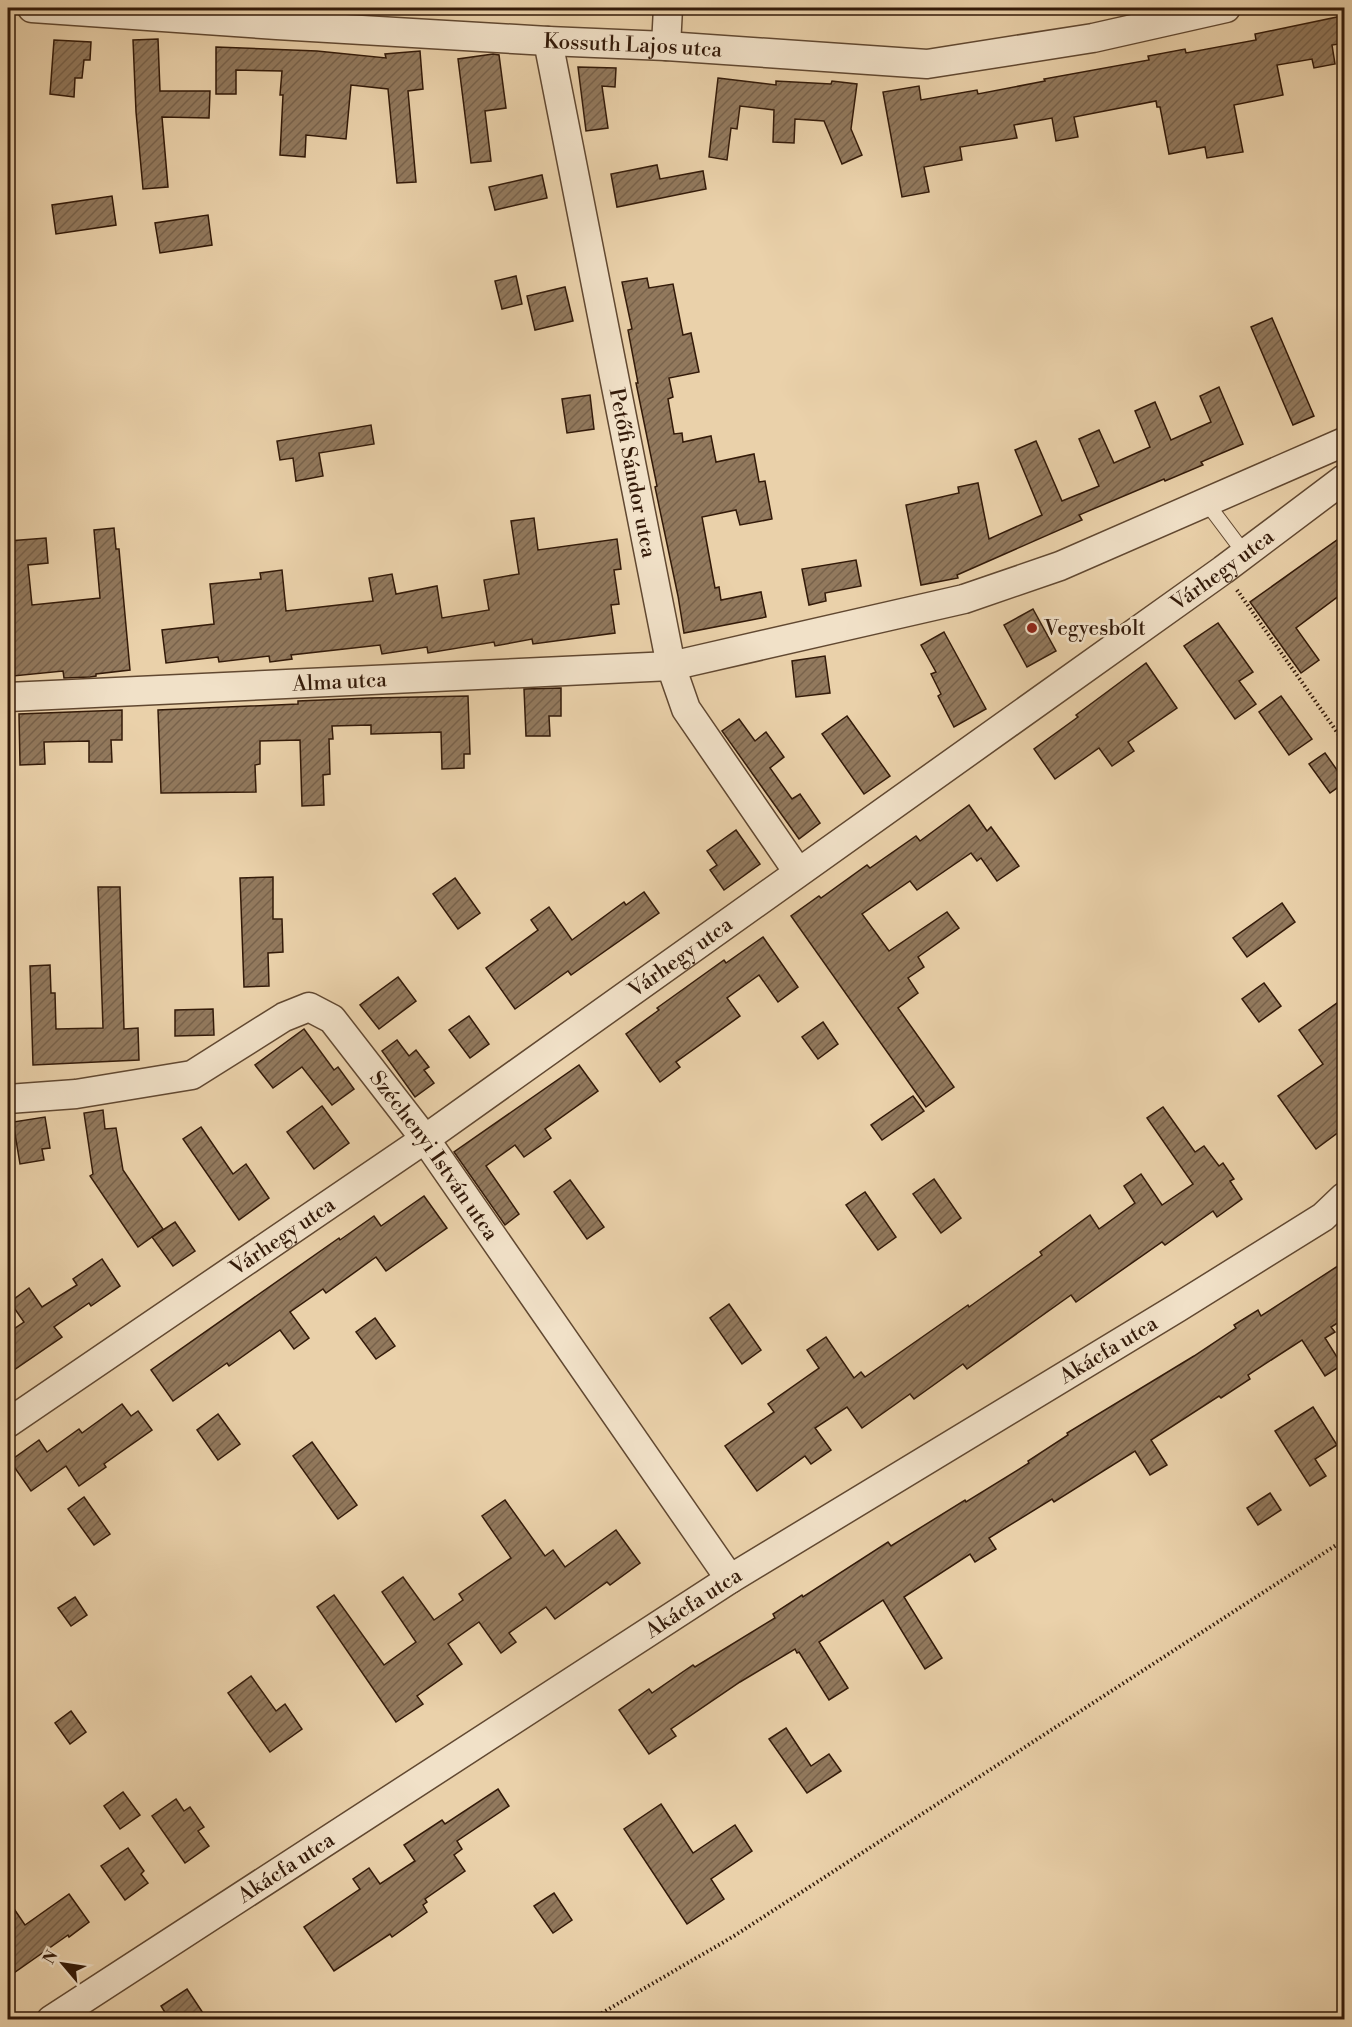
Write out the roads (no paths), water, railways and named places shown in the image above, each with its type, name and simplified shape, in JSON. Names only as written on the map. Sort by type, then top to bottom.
[{"type":"street","name":"Kossuth Lajos utca","points":[[32,8],[278,16],[548,41],[666,46],[927,64],[1093,38],[1227,8]]},
{"type":"street","points":[[666,46],[668,8]]},
{"type":"street","name":"Petőfi Sándor utca","points":[[548,41],[671,666],[686,709],[798,872]]},
{"type":"street","points":[[671,666],[964,599],[1060,566],[1344,442]]},
{"type":"street","name":"Várhegy utca","points":[[8,1423],[425,1139],[1234,562],[1344,479]]},
{"type":"street","name":"Alma utca","points":[[8,698],[671,666]]},
{"type":"street","name":"Széchenyi István utca","points":[[8,1099],[76,1094],[192,1076],[284,1017],[309,1007],[332,1019],[425,1139],[730,1579]]},
{"type":"street","name":"Akácfa utca","points":[[51,2019],[730,1579],[1177,1308],[1323,1217],[1344,1197]]},
{"type":"lane","points":[[1206,502],[1234,562]]},
{"type":"place","name":"Vegyesbolt","points":[[1032,628]]}]
